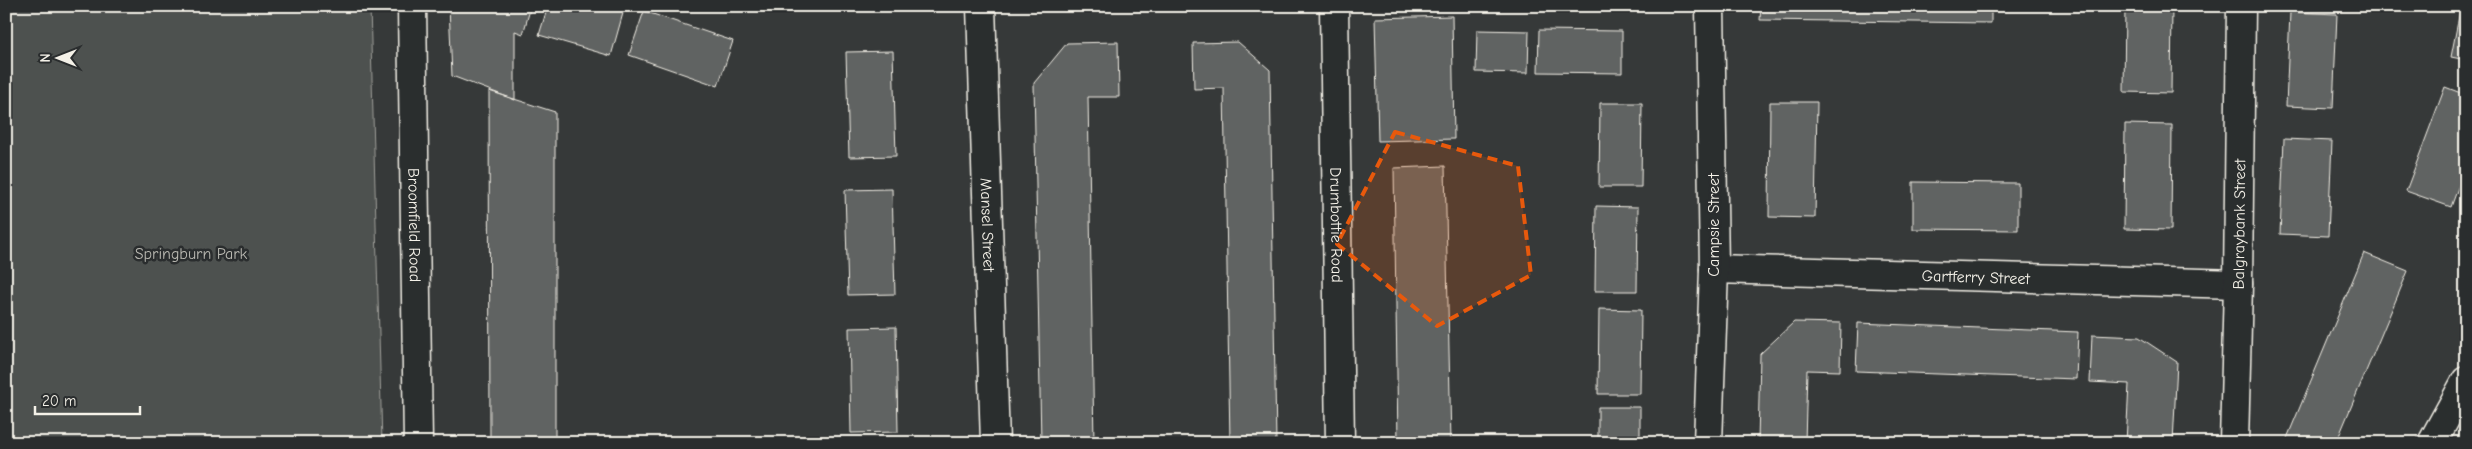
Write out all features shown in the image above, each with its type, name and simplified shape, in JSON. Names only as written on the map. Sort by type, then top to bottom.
[{"type":"street","name":"Broomfield Road","points":[[412,6],[418,443]]},
{"type":"street","name":"Mansel Street","points":[[981,6],[995,443]]},
{"type":"street","name":"Drumbottie Road","points":[[1334,6],[1340,443]]},
{"type":"street","name":"Campsie Street","points":[[1708,443],[1714,269],[1710,6]]},
{"type":"street","name":"Balgraybank Street","points":[[2234,443],[2241,6]]},
{"type":"street","name":"Gartferry Street","points":[[1714,269],[2238,284]]},
{"type":"street","points":[[2432,443],[2466,381]]},
{"type":"highlighted area","points":[[1395,132],[1518,166],[1531,275],[1437,326],[1337,244]]},
{"type":"green space","name":"Springburn Park","points":[[6,6],[370,6],[382,443],[6,443]]},
{"type":"building","points":[[449,6],[531,6],[523,34],[515,31],[515,100],[452,76]]},
{"type":"building","points":[[548,6],[625,6],[611,56],[539,35]]},
{"type":"building","points":[[1761,6],[1991,6],[1991,23],[1760,20]]},
{"type":"building","points":[[2125,6],[2172,6],[2171,93],[2124,92]]},
{"type":"building","points":[[2461,6],[2466,6],[2466,60],[2451,57]]},
{"type":"building","points":[[644,11],[733,41],[718,86],[629,55]]},
{"type":"building","points":[[2290,12],[2337,14],[2333,108],[2286,106]]},
{"type":"building","points":[[1452,16],[1454,139],[1378,141],[1375,18]]},
{"type":"building","points":[[1477,30],[1529,31],[1528,73],[1476,72]]},
{"type":"building","points":[[1539,30],[1622,31],[1622,73],[1538,72]]},
{"type":"building","points":[[1118,42],[1119,97],[1088,97],[1094,443],[1041,443],[1034,83],[1067,43]]},
{"type":"building","points":[[1238,42],[1270,70],[1276,443],[1230,443],[1224,88],[1194,89],[1193,43]]},
{"type":"building","points":[[893,51],[896,156],[849,157],[846,52]]},
{"type":"building","points":[[2445,87],[2466,95],[2466,166],[2451,207],[2406,191]]},
{"type":"building","points":[[489,91],[555,112],[555,443],[490,443]]},
{"type":"building","points":[[1770,102],[1817,102],[1815,218],[1769,217]]},
{"type":"building","points":[[1600,103],[1642,103],[1641,187],[1599,187]]},
{"type":"building","points":[[2125,124],[2172,125],[2171,230],[2124,229]]},
{"type":"building","points":[[2284,139],[2332,141],[2328,236],[2280,234]]},
{"type":"building","points":[[1445,166],[1451,443],[1398,443],[1394,168]]},
{"type":"building","points":[[1913,182],[2018,183],[2018,230],[1913,229]]},
{"type":"building","points":[[892,189],[895,294],[848,295],[845,190]]},
{"type":"building","points":[[1596,206],[1638,207],[1637,291],[1595,291]]},
{"type":"building","points":[[2364,253],[2408,271],[2336,443],[2285,443]]},
{"type":"building","points":[[1599,309],[1641,310],[1640,394],[1598,394]]},
{"type":"building","points":[[1794,322],[1841,323],[1840,371],[1807,370],[1805,443],[1758,443],[1760,354]]},
{"type":"building","points":[[1858,323],[2078,332],[2076,379],[1856,371]]},
{"type":"building","points":[[896,327],[898,432],[851,433],[849,328]]},
{"type":"building","points":[[2092,335],[2139,337],[2177,362],[2173,443],[2126,443],[2129,384],[2090,382]]},
{"type":"building","points":[[1598,407],[1640,407],[1640,443],[1598,443]]}]
